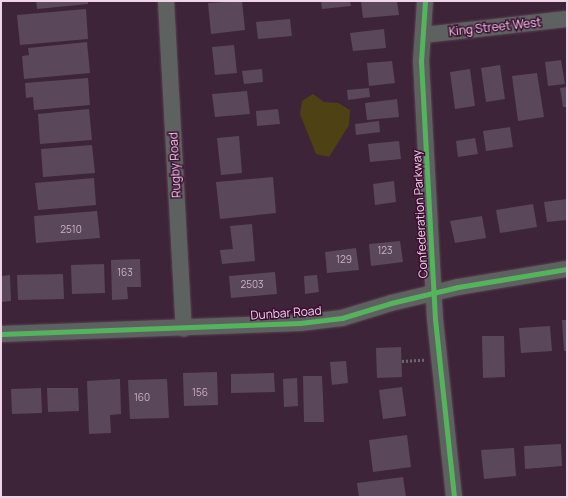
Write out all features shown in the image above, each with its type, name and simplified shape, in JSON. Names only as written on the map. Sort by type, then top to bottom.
[{"type":"street","name":"Rugby Road","points":[[166,1],[184,330]]},
{"type":"street","name":"Confederation Parkway","points":[[425,1],[424,35],[421,61],[434,293],[454,497]]},
{"type":"street","name":"King Street West","points":[[424,35],[567,19]]},
{"type":"street","name":"Dunbar Road","points":[[1,334],[184,330],[300,324],[342,318],[434,293],[567,269]]},
{"type":"path","points":[[402,361],[427,360]]},
{"type":"shaded area","points":[[313,94],[324,102],[338,103],[350,110],[349,125],[329,157],[316,154],[300,114],[302,101]]},
{"type":"building","points":[[36,1],[88,1],[88,4],[37,9]]},
{"type":"building","points":[[242,1],[245,30],[211,34],[208,3]]},
{"type":"building","points":[[321,1],[350,1],[351,6],[322,9]]},
{"type":"building","points":[[361,1],[397,1],[399,15],[363,18]]},
{"type":"building","points":[[86,9],[88,39],[20,45],[17,15]]},
{"type":"building","points":[[290,19],[292,36],[258,39],[256,22]]},
{"type":"building","points":[[384,29],[386,48],[353,51],[350,33]]},
{"type":"building","points":[[87,42],[90,73],[24,79],[22,56],[29,55],[28,48]]},
{"type":"building","points":[[234,45],[237,73],[215,75],[212,47]]},
{"type":"building","points":[[561,60],[565,84],[548,86],[545,62]]},
{"type":"building","points":[[392,61],[395,83],[369,86],[367,63]]},
{"type":"building","points":[[500,65],[505,99],[486,102],[481,68]]},
{"type":"building","points":[[262,69],[263,82],[244,84],[242,71]]},
{"type":"building","points":[[470,69],[475,106],[455,109],[450,72]]},
{"type":"building","points":[[537,73],[544,117],[518,121],[512,76]]},
{"type":"building","points":[[88,78],[90,105],[34,110],[33,97],[26,98],[25,83]]},
{"type":"building","points":[[567,87],[567,107],[563,107],[560,88]]},
{"type":"building","points":[[369,88],[370,97],[348,100],[347,90]]},
{"type":"building","points":[[247,91],[250,114],[215,117],[212,94]]},
{"type":"building","points":[[397,99],[399,117],[367,120],[365,103]]},
{"type":"building","points":[[89,109],[92,140],[40,144],[38,114]]},
{"type":"building","points":[[278,109],[280,124],[257,126],[256,111]]},
{"type":"building","points":[[379,121],[380,132],[356,135],[355,124]]},
{"type":"building","points":[[510,127],[513,147],[486,151],[483,131]]},
{"type":"building","points":[[239,136],[242,173],[221,175],[217,138]]},
{"type":"building","points":[[475,138],[478,154],[458,157],[456,141]]},
{"type":"building","points":[[399,141],[401,159],[370,162],[368,144]]},
{"type":"building","points":[[92,145],[95,173],[43,177],[41,149]]},
{"type":"building","points":[[273,177],[276,213],[220,219],[216,182]]},
{"type":"building","points":[[94,178],[96,205],[38,210],[35,183]]},
{"type":"building","points":[[394,181],[396,202],[375,205],[373,184]]},
{"type":"building","points":[[567,199],[567,220],[547,222],[544,202]]},
{"type":"building","points":[[533,204],[537,227],[500,233],[496,210]]},
{"type":"building","points":[[97,211],[100,238],[36,243],[34,216]]},
{"type":"building","points":[[482,216],[486,238],[455,243],[450,221]]},
{"type":"building","points":[[252,224],[255,261],[222,264],[220,250],[233,249],[230,226]]},
{"type":"building","points":[[400,241],[403,262],[371,266],[369,244]]},
{"type":"building","points":[[356,248],[359,270],[327,273],[325,252]]},
{"type":"building","points":[[140,259],[141,287],[127,287],[128,299],[112,300],[111,260]]},
{"type":"building","points":[[104,264],[105,293],[72,294],[71,265]]},
{"type":"building","points":[[275,272],[277,294],[231,298],[229,276]]},
{"type":"building","points":[[63,274],[64,299],[18,300],[17,275]]},
{"type":"building","points":[[10,275],[11,301],[1,302],[1,276]]},
{"type":"building","points":[[317,275],[319,292],[305,294],[304,276]]},
{"type":"building","points":[[562,320],[567,320],[567,351],[564,351]]},
{"type":"building","points":[[550,326],[552,351],[521,353],[519,328]]},
{"type":"building","points":[[482,336],[504,336],[505,377],[483,378]]},
{"type":"building","points":[[401,347],[402,377],[377,378],[376,348]]},
{"type":"building","points":[[346,361],[348,383],[332,385],[330,362]]},
{"type":"building","points":[[217,372],[218,405],[184,406],[183,373]]},
{"type":"building","points":[[274,373],[275,392],[231,393],[231,374]]},
{"type":"building","points":[[303,376],[322,376],[324,422],[304,422]]},
{"type":"building","points":[[297,378],[298,406],[284,407],[283,379]]},
{"type":"building","points":[[120,379],[121,414],[110,415],[111,433],[89,434],[87,381]]},
{"type":"building","points":[[167,379],[169,418],[130,419],[128,380]]},
{"type":"building","points":[[402,387],[406,416],[383,419],[379,390]]},
{"type":"building","points":[[41,388],[42,413],[12,414],[11,389]]},
{"type":"building","points":[[47,388],[78,388],[79,411],[48,412]]},
{"type":"building","points":[[407,435],[411,467],[373,472],[369,440]]},
{"type":"building","points":[[561,444],[562,466],[525,469],[524,446]]},
{"type":"building","points":[[514,448],[516,476],[484,479],[481,450]]},
{"type":"building","points":[[403,477],[406,497],[359,497],[357,483]]},
{"type":"cycle path","points":[[425,1],[421,61],[435,319],[454,497]]},
{"type":"cycle path","points":[[1,334],[300,323],[342,318],[391,303],[458,287],[567,269]]}]
